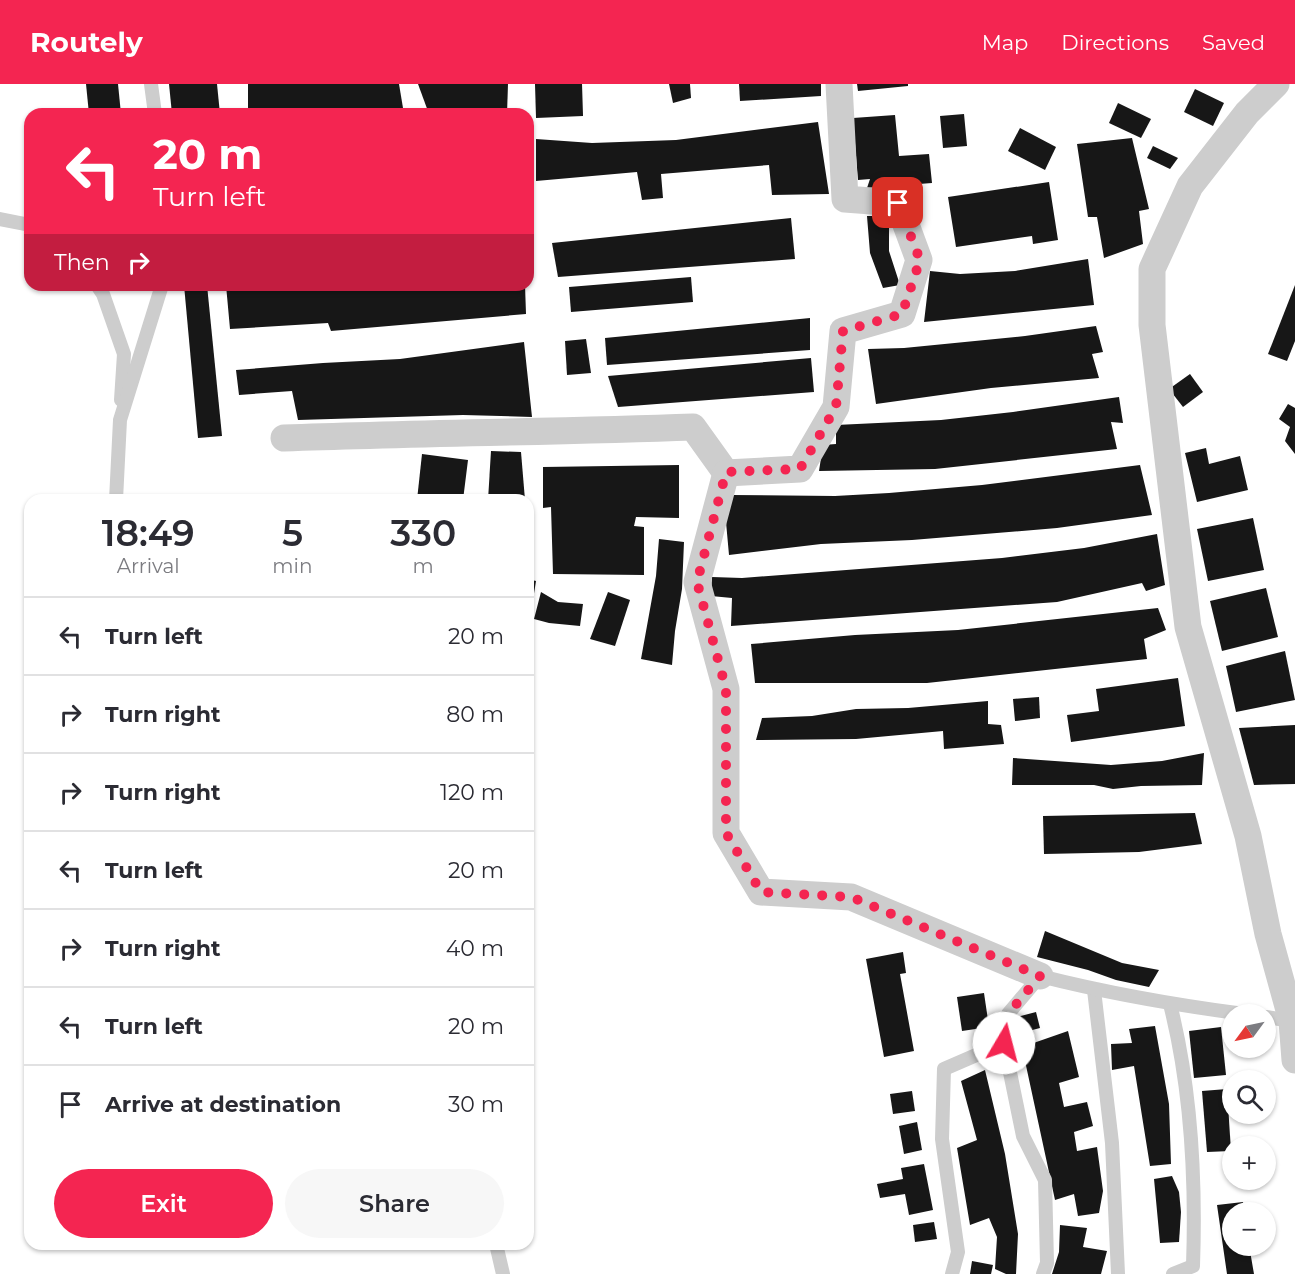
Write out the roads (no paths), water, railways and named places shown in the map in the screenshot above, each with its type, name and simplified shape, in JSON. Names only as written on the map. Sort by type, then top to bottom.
[{"type":"street","points":[[726,472],[800,469],[836,407],[843,331],[902,314],[920,260],[898,203],[845,199],[839,84]]},
{"type":"street","points":[[1276,84],[1247,113],[1190,186],[1152,269],[1152,325],[1188,627],[1248,836],[1268,934],[1279,1019],[1295,1060]]},
{"type":"street","points":[[284,438],[693,427],[726,472]]},
{"type":"street","points":[[726,472],[697,582],[726,689],[726,833],[761,892],[851,897],[1040,976]]},
{"type":"lane","points":[[151,84],[154,108]]},
{"type":"lane","points":[[0,219],[24,224]]},
{"type":"lane","points":[[101,291],[124,354],[116,494]]},
{"type":"lane","points":[[120,420],[160,291]]},
{"type":"lane","points":[[1043,1274],[1047,1263],[1045,1180],[1023,1137],[1004,1043],[1008,1014],[1040,976],[1094,990],[1222,1011]]},
{"type":"lane","points":[[1094,990],[1112,1143],[1118,1274]]},
{"type":"lane","points":[[1170,1004],[1179,1039],[1195,1205],[1193,1270],[1173,1274]]},
{"type":"lane","points":[[952,1274],[958,1252],[942,1139],[944,1069],[1004,1043]]},
{"type":"lane","points":[[497,1250],[503,1274]]}]
